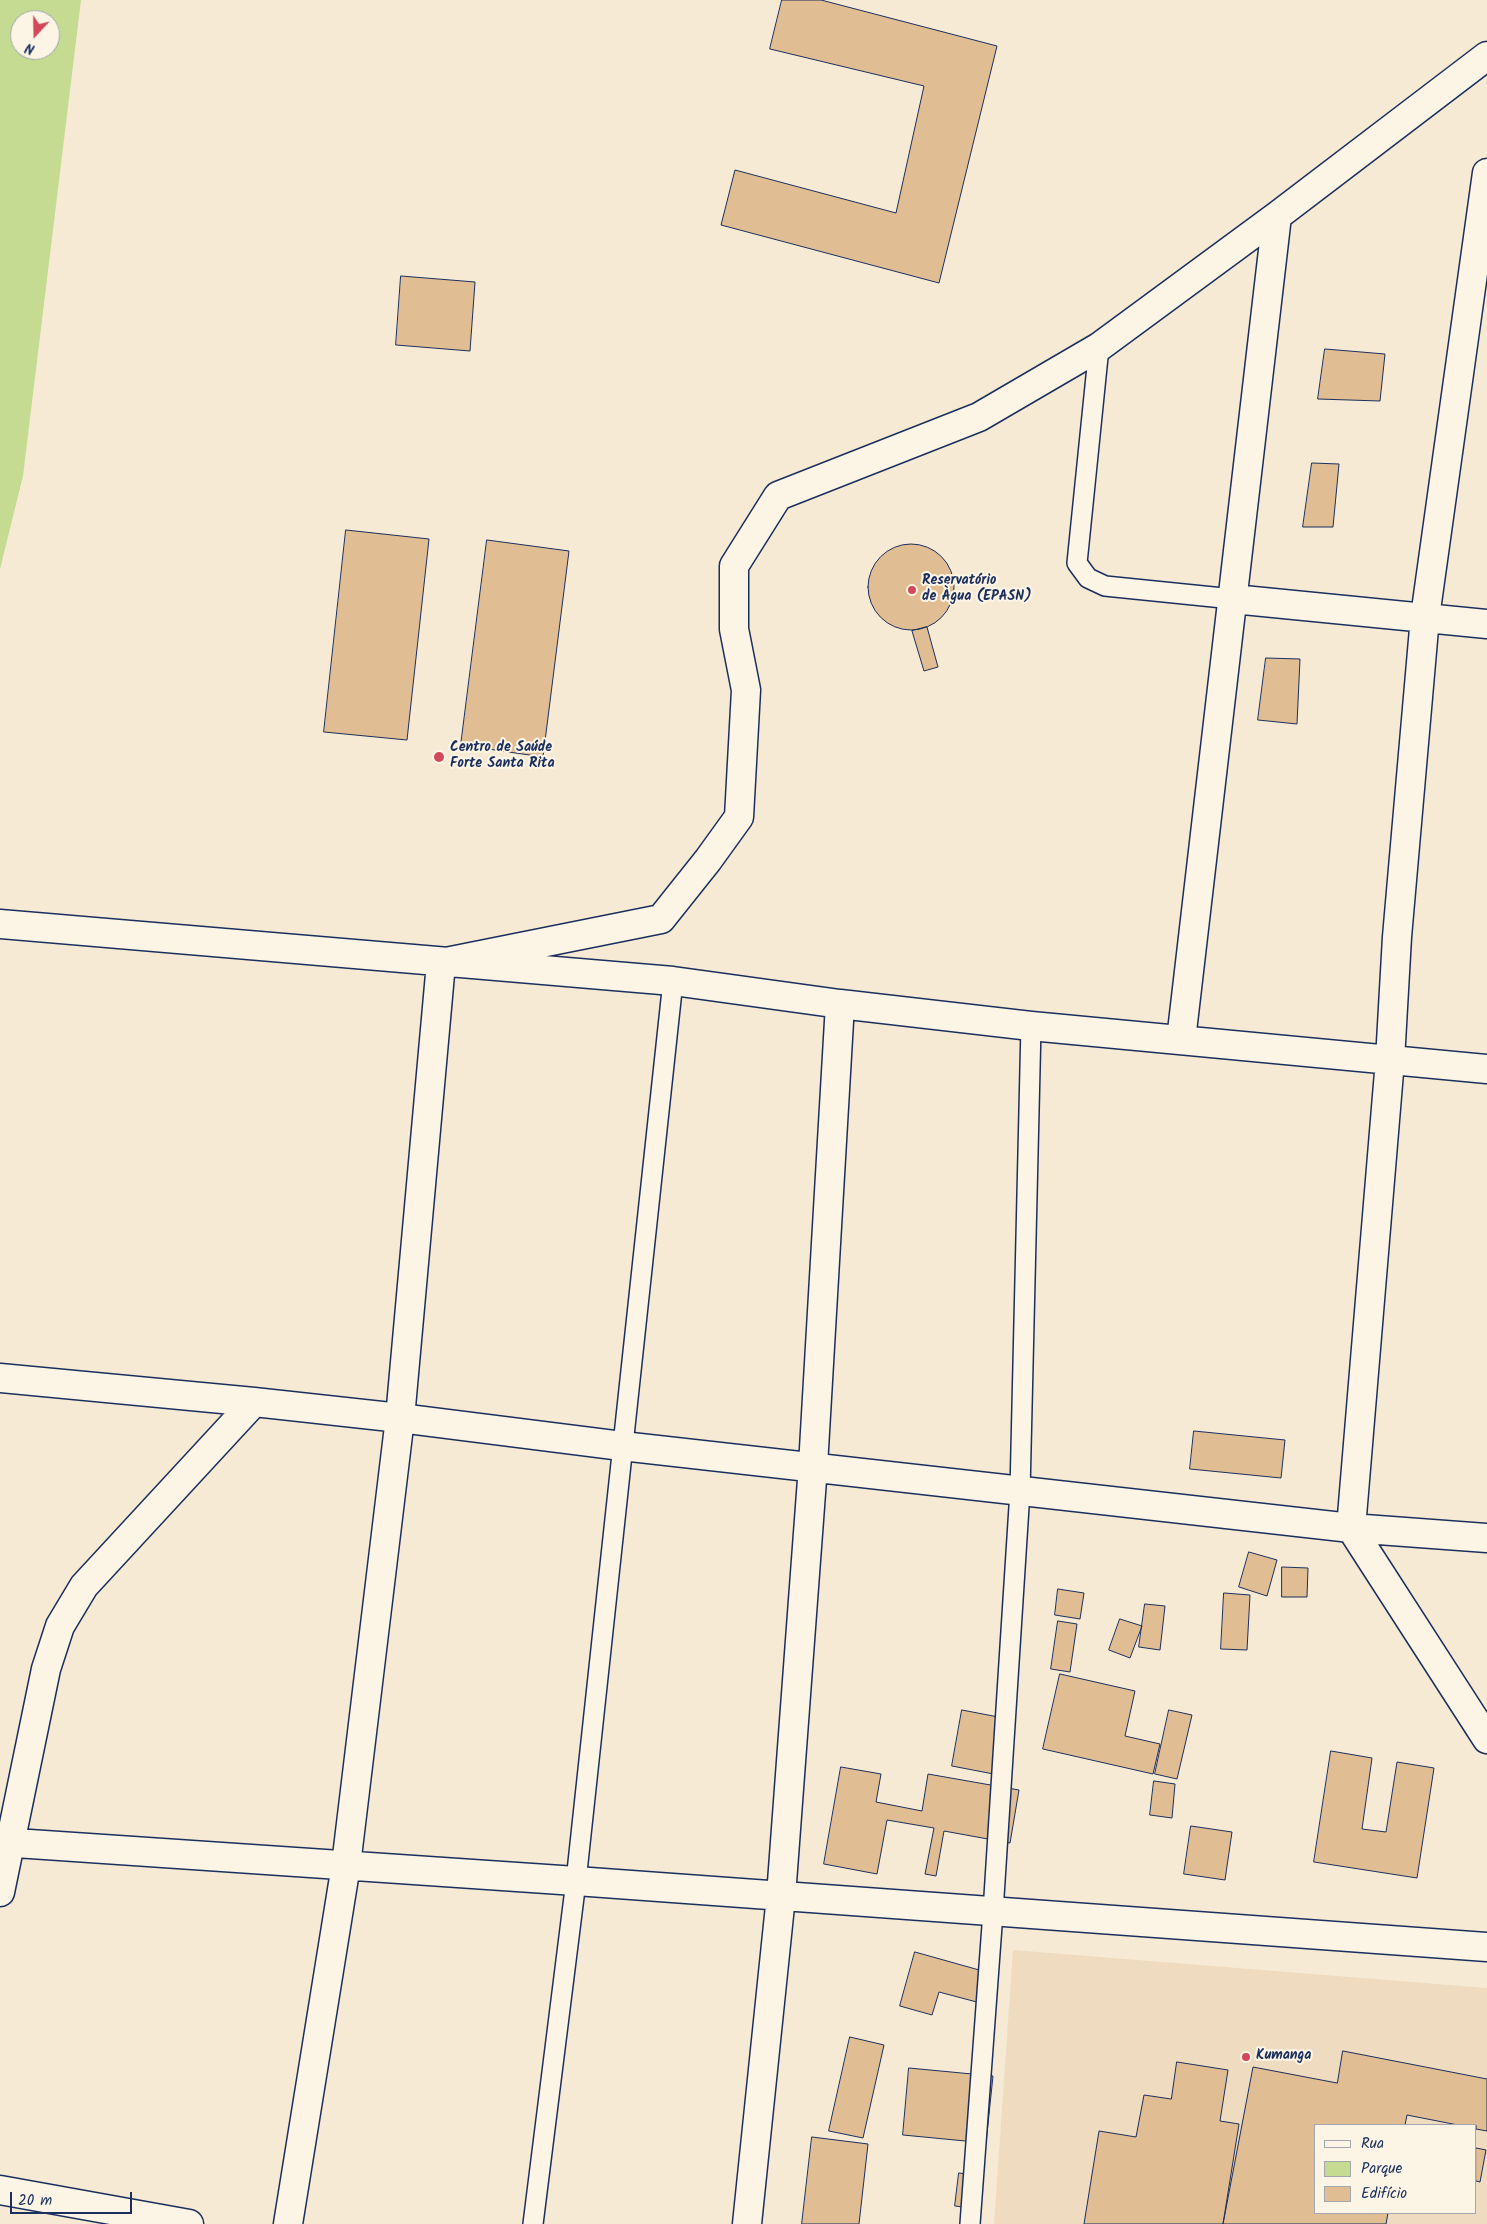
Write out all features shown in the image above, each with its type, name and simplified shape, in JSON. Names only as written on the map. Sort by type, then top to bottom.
[{"type":"street","points":[[441,963],[660,919],[708,860],[739,817],[746,690],[734,629],[734,566],[778,496],[979,417],[1098,347],[1277,216],[1487,56]]},
{"type":"street","points":[[1487,173],[1425,617],[1397,938],[1390,1060],[1351,1528],[1487,1740]]},
{"type":"street","points":[[1181,1040],[1277,216]]},
{"type":"street","points":[[1233,599],[1487,624]]},
{"type":"street","points":[[0,924],[441,963],[673,981],[840,1004],[1031,1026],[1487,1069]]},
{"type":"street","points":[[288,2224],[346,1865],[400,1418],[441,963]]},
{"type":"street","points":[[747,2224],[781,1896],[812,1466],[840,1004]]},
{"type":"street","points":[[0,1378],[400,1418],[622,1446],[1351,1528],[1487,1538]]},
{"type":"street","points":[[0,1892],[5,1842],[46,1669],[60,1626],[84,1586],[254,1402]]},
{"type":"street","points":[[5,1842],[1487,1947]]},
{"type":"street","points":[[0,2190],[189,2224]]},
{"type":"lane","points":[[1098,347],[1077,564],[1088,578],[1105,586],[1233,599]]},
{"type":"lane","points":[[533,2224],[576,1881],[673,981]]},
{"type":"lane","points":[[970,2224],[994,1912],[1020,1491],[1031,1026]]},
{"type":"shaded area","name":"Kumanga","points":[[1013,1950],[1487,1988],[1487,2224],[994,2224]]},
{"type":"green space","points":[[0,0],[81,0],[23,476],[0,569]]},
{"type":"building","points":[[782,0],[821,0],[997,46],[939,283],[721,225],[735,170],[896,213],[924,86],[770,49]]},
{"type":"building","points":[[401,276],[475,282],[470,351],[396,345]]},
{"type":"building","points":[[1325,349],[1385,354],[1380,401],[1318,399]]},
{"type":"building","points":[[1312,463],[1339,464],[1333,527],[1303,527]]},
{"type":"building","points":[[346,530],[429,539],[407,740],[324,732]]},
{"type":"building","points":[[487,540],[569,551],[543,757],[461,745]]},
{"type":"building","name":"Reservatório de Àgua (EPASN)","points":[[911,544],[935,551],[947,563],[954,587],[947,611],[935,623],[911,630],[887,623],[875,611],[868,587],[875,563],[887,551]]},
{"type":"building","points":[[927,627],[938,667],[924,671],[912,631]]},
{"type":"building","points":[[1266,658],[1300,659],[1297,724],[1258,720]]},
{"type":"building","points":[[1194,1431],[1285,1440],[1281,1478],[1190,1469]]},
{"type":"building","points":[[1249,1552],[1277,1560],[1267,1596],[1239,1587]]},
{"type":"building","points":[[1282,1567],[1308,1568],[1307,1597],[1282,1597]]},
{"type":"building","points":[[1058,1589],[1084,1593],[1080,1619],[1055,1615]]},
{"type":"building","points":[[1224,1593],[1250,1595],[1247,1650],[1221,1649]]},
{"type":"building","points":[[1145,1604],[1165,1606],[1160,1650],[1139,1647]]},
{"type":"building","points":[[1120,1619],[1142,1626],[1130,1658],[1109,1650]]},
{"type":"building","points":[[1058,1621],[1077,1624],[1070,1672],[1051,1669]]},
{"type":"building","points":[[1060,1674],[1135,1691],[1125,1736],[1160,1744],[1153,1774],[1043,1749]]},
{"type":"building","points":[[962,1710],[1014,1720],[1004,1776],[952,1766]]},
{"type":"building","points":[[1169,1710],[1192,1715],[1177,1779],[1155,1774]]},
{"type":"building","points":[[1331,1751],[1372,1758],[1362,1829],[1386,1832],[1397,1762],[1434,1768],[1417,1878],[1314,1862]]},
{"type":"building","points":[[841,1767],[881,1774],[876,1802],[922,1811],[928,1774],[1019,1790],[1010,1843],[944,1831],[936,1876],[925,1874],[934,1828],[887,1820],[877,1874],[824,1864]]},
{"type":"building","points":[[1154,1781],[1175,1784],[1172,1818],[1150,1815]]},
{"type":"building","points":[[1191,1826],[1232,1832],[1225,1880],[1184,1874]]},
{"type":"building","points":[[915,1952],[997,1975],[988,2005],[939,1992],[932,2015],[900,2006]]},
{"type":"building","points":[[850,2037],[884,2045],[863,2138],[829,2131]]},
{"type":"building","points":[[1343,2051],[1487,2079],[1487,2131],[1477,2129],[1477,2124],[1453,2124],[1407,2115],[1405,2124],[1314,2124],[1314,2214],[1388,2214],[1386,2224],[1223,2224],[1253,2067],[1337,2083]]},
{"type":"building","points":[[1177,2062],[1228,2070],[1220,2121],[1239,2124],[1223,2224],[1084,2224],[1099,2131],[1136,2137],[1144,2095],[1171,2099]]},
{"type":"building","points":[[909,2068],[993,2076],[986,2143],[903,2135]]},
{"type":"building","points":[[812,2137],[868,2144],[859,2224],[802,2224]]},
{"type":"building","points":[[1477,2148],[1486,2150],[1480,2182],[1477,2181]]},
{"type":"building","points":[[959,2173],[981,2176],[977,2209],[955,2206]]},
{"type":"place","name":"Reservatório de Àgua (EPASN)","points":[[912,590]]},
{"type":"place","name":"Centro de Saúde Forte Santa Rita","points":[[439,757]]},
{"type":"place","name":"Kumanga","points":[[1246,2057]]}]
